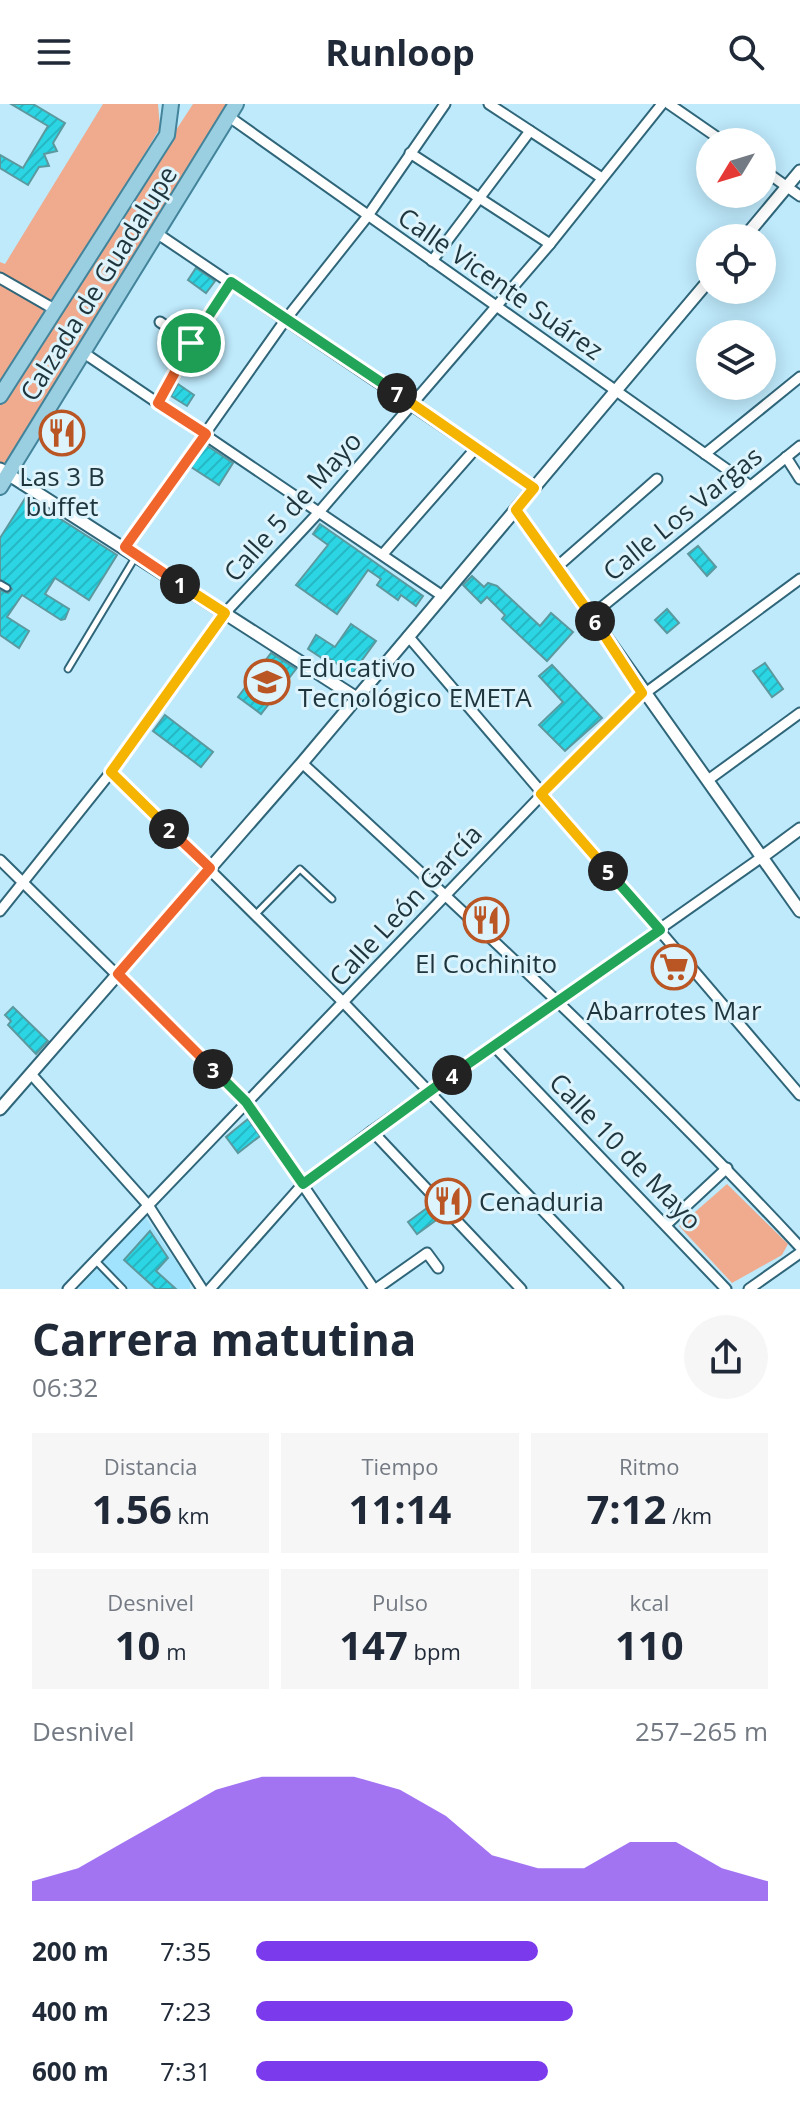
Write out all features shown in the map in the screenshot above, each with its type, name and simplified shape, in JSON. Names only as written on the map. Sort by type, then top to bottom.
[{"type":"main road","name":"Calzada de Guadalupe","points":[[2,389],[167,135],[171,104]]},
{"type":"main road","name":"Calzada de Guadalupe","points":[[3,477],[84,353],[232,110]]},
{"type":"street","points":[[125,547],[286,319],[367,217],[445,104]]},
{"type":"street","points":[[489,104],[602,178]]},
{"type":"street","name":"Calle 5 de Mayo","points":[[0,911],[111,772],[225,613],[320,511],[550,244],[662,104]]},
{"type":"street","points":[[669,104],[704,128]]},
{"type":"street","name":"Calle Vicente Suárez","points":[[232,110],[367,217],[749,485]]},
{"type":"street","points":[[432,261],[530,131]]},
{"type":"street","points":[[410,153],[550,244]]},
{"type":"street","points":[[756,224],[800,171]]},
{"type":"street","points":[[776,179],[800,196]]},
{"type":"street","points":[[158,234],[534,488]]},
{"type":"street","points":[[0,278],[54,309]]},
{"type":"street","points":[[158,403],[191,343],[231,282]]},
{"type":"street","points":[[0,1109],[302,763],[696,296]]},
{"type":"street","points":[[160,322],[191,343]]},
{"type":"street","points":[[84,353],[441,595]]},
{"type":"street","points":[[705,454],[800,377]]},
{"type":"street","name":"Calle Los Vargas","points":[[592,615],[800,446]]},
{"type":"street","points":[[383,554],[476,448]]},
{"type":"street","points":[[786,457],[800,479]]},
{"type":"street","points":[[3,477],[125,547],[355,697]]},
{"type":"street","points":[[558,566],[657,479]]},
{"type":"street","points":[[516,510],[592,615],[642,693],[800,911]]},
{"type":"street","name":"Calle León García","points":[[68,1289],[541,794],[642,693],[800,579]]},
{"type":"street","points":[[408,636],[800,1095]]},
{"type":"street","points":[[708,780],[800,713]]},
{"type":"street","points":[[302,763],[555,1000],[727,1168],[800,1247]]},
{"type":"street","points":[[111,772],[343,1002],[618,1289]]},
{"type":"street","points":[[210,1289],[303,1184],[555,1000],[660,930],[800,829]]},
{"type":"street","points":[[0,860],[246,1102],[375,1289],[427,1253],[438,1268]]},
{"type":"street","name":"Calle 10 de Mayo","points":[[494,1046],[726,1289]]},
{"type":"street","points":[[31,1074],[148,1205],[202,1289]]},
{"type":"street","points":[[372,1131],[521,1289]]},
{"type":"street","points":[[667,1224],[727,1168]]},
{"type":"street","points":[[749,1289],[800,1253]]},
{"type":"lane","points":[[68,669],[137,555]]},
{"type":"lane","points":[[0,584],[7,588]]},
{"type":"lane","points":[[255,914],[300,869],[332,899]]},
{"type":"lane","points":[[95,1260],[123,1289]]},
{"type":"lane","points":[[112,1289],[117,1283]]},
{"type":"shaded area","points":[[103,104],[158,104],[160,128],[53,306],[0,273],[0,262],[5,264]]},
{"type":"shaded area","points":[[193,104],[234,104],[0,475],[0,400]]},
{"type":"shaded area","points":[[0,278],[54,309],[0,396]]},
{"type":"shaded area","points":[[727,1184],[788,1244],[782,1255],[732,1283],[679,1226]]},
{"type":"shaded area","points":[[144,1215],[190,1282],[190,1289],[78,1289]]},
{"type":"building","points":[[11,104],[33,104],[65,123],[53,143],[57,151],[44,154],[49,166],[39,167],[28,185],[0,168],[0,155],[23,168],[48,126]]},
{"type":"building","points":[[196,268],[215,281],[206,293],[188,280]]},
{"type":"building","points":[[178,384],[194,395],[187,406],[171,396]]},
{"type":"building","points":[[206,445],[233,463],[219,485],[191,467]]},
{"type":"building","points":[[26,497],[117,555],[89,600],[55,578],[45,594],[69,609],[65,619],[61,620],[22,595],[7,617],[29,631],[19,648],[0,635],[0,590],[8,593],[12,589],[0,579],[0,538]]},
{"type":"building","points":[[320,524],[423,596],[416,606],[401,595],[398,600],[377,585],[381,579],[368,570],[337,614],[296,585],[328,545],[313,534]]},
{"type":"building","points":[[698,546],[716,567],[707,576],[688,554]]},
{"type":"building","points":[[472,576],[484,587],[488,583],[497,586],[540,626],[551,613],[573,632],[547,661],[502,619],[505,615],[487,597],[481,603],[463,585]]},
{"type":"building","points":[[667,609],[679,623],[667,633],[655,620]]},
{"type":"building","points":[[351,624],[376,641],[352,674],[327,657],[325,660],[308,649],[316,635],[335,647]]},
{"type":"building","name":"Educativo Tecnológico EMETA","points":[[271,653],[296,669],[261,714],[238,697]]},
{"type":"building","points":[[765,663],[783,689],[772,697],[753,671]]},
{"type":"building","points":[[552,665],[602,718],[565,751],[539,725],[563,702],[539,676]]},
{"type":"building","points":[[165,715],[213,752],[201,767],[153,731]]},
{"type":"building","points":[[13,1007],[48,1041],[36,1054],[8,1025],[11,1021],[5,1015]]},
{"type":"building","points":[[248,1119],[260,1136],[238,1153],[226,1137]]},
{"type":"building","points":[[431,1205],[442,1216],[417,1234],[408,1222]]},
{"type":"building","points":[[150,1231],[168,1258],[156,1271],[176,1289],[156,1289],[124,1260]]},
{"type":"place","name":"Las 3 B buffet","points":[[62,433]]},
{"type":"place","name":"Educativo Tecnológico EMETA","points":[[267,682]]},
{"type":"place","name":"El Cochinito","points":[[486,920]]},
{"type":"place","name":"Abarrotes Mar","points":[[674,967]]},
{"type":"place","name":"Cenaduria","points":[[448,1201]]},
{"type":"route","points":[[231,282],[534,488],[516,510],[592,615],[642,693],[541,794],[660,930],[555,1000],[303,1184],[246,1102],[118,974],[210,868],[111,772],[225,613],[125,547],[206,434],[158,403],[191,343],[231,282]]}]
